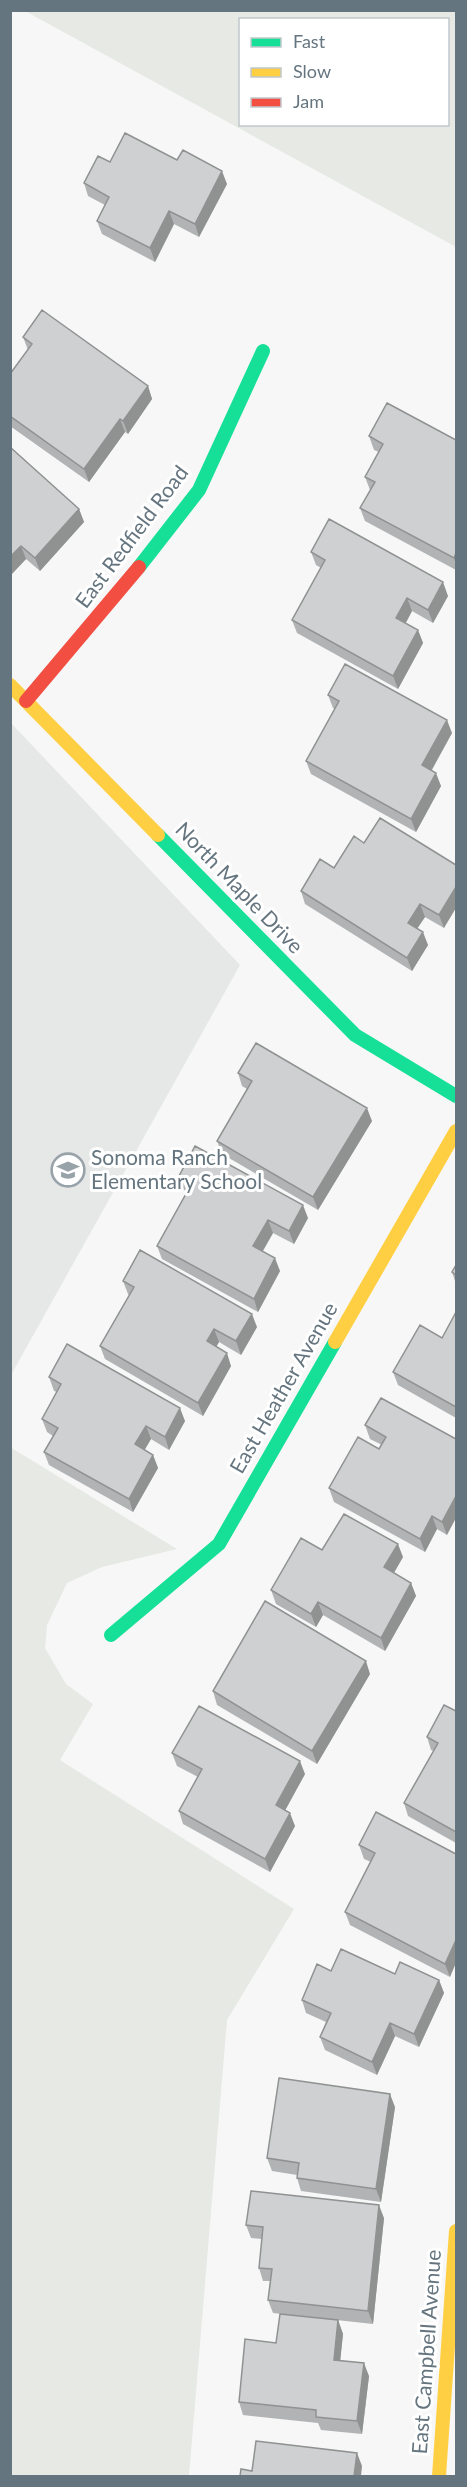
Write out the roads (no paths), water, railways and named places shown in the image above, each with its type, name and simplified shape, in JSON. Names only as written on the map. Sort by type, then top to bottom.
[{"type":"street","name":"East Redfield Road","points":[[26,701],[116,596],[200,490],[263,351]]},
{"type":"street","name":"North Maple Drive","points":[[10,685],[355,1035],[456,1096]]},
{"type":"street","name":"East Heather Avenue","points":[[111,1635],[219,1544],[456,1131]]},
{"type":"street","name":"East Campbell Avenue","points":[[439,2476],[456,2231]]},
{"type":"place","name":"Sonoma Ranch Elementary School","points":[[68,1170]]}]
